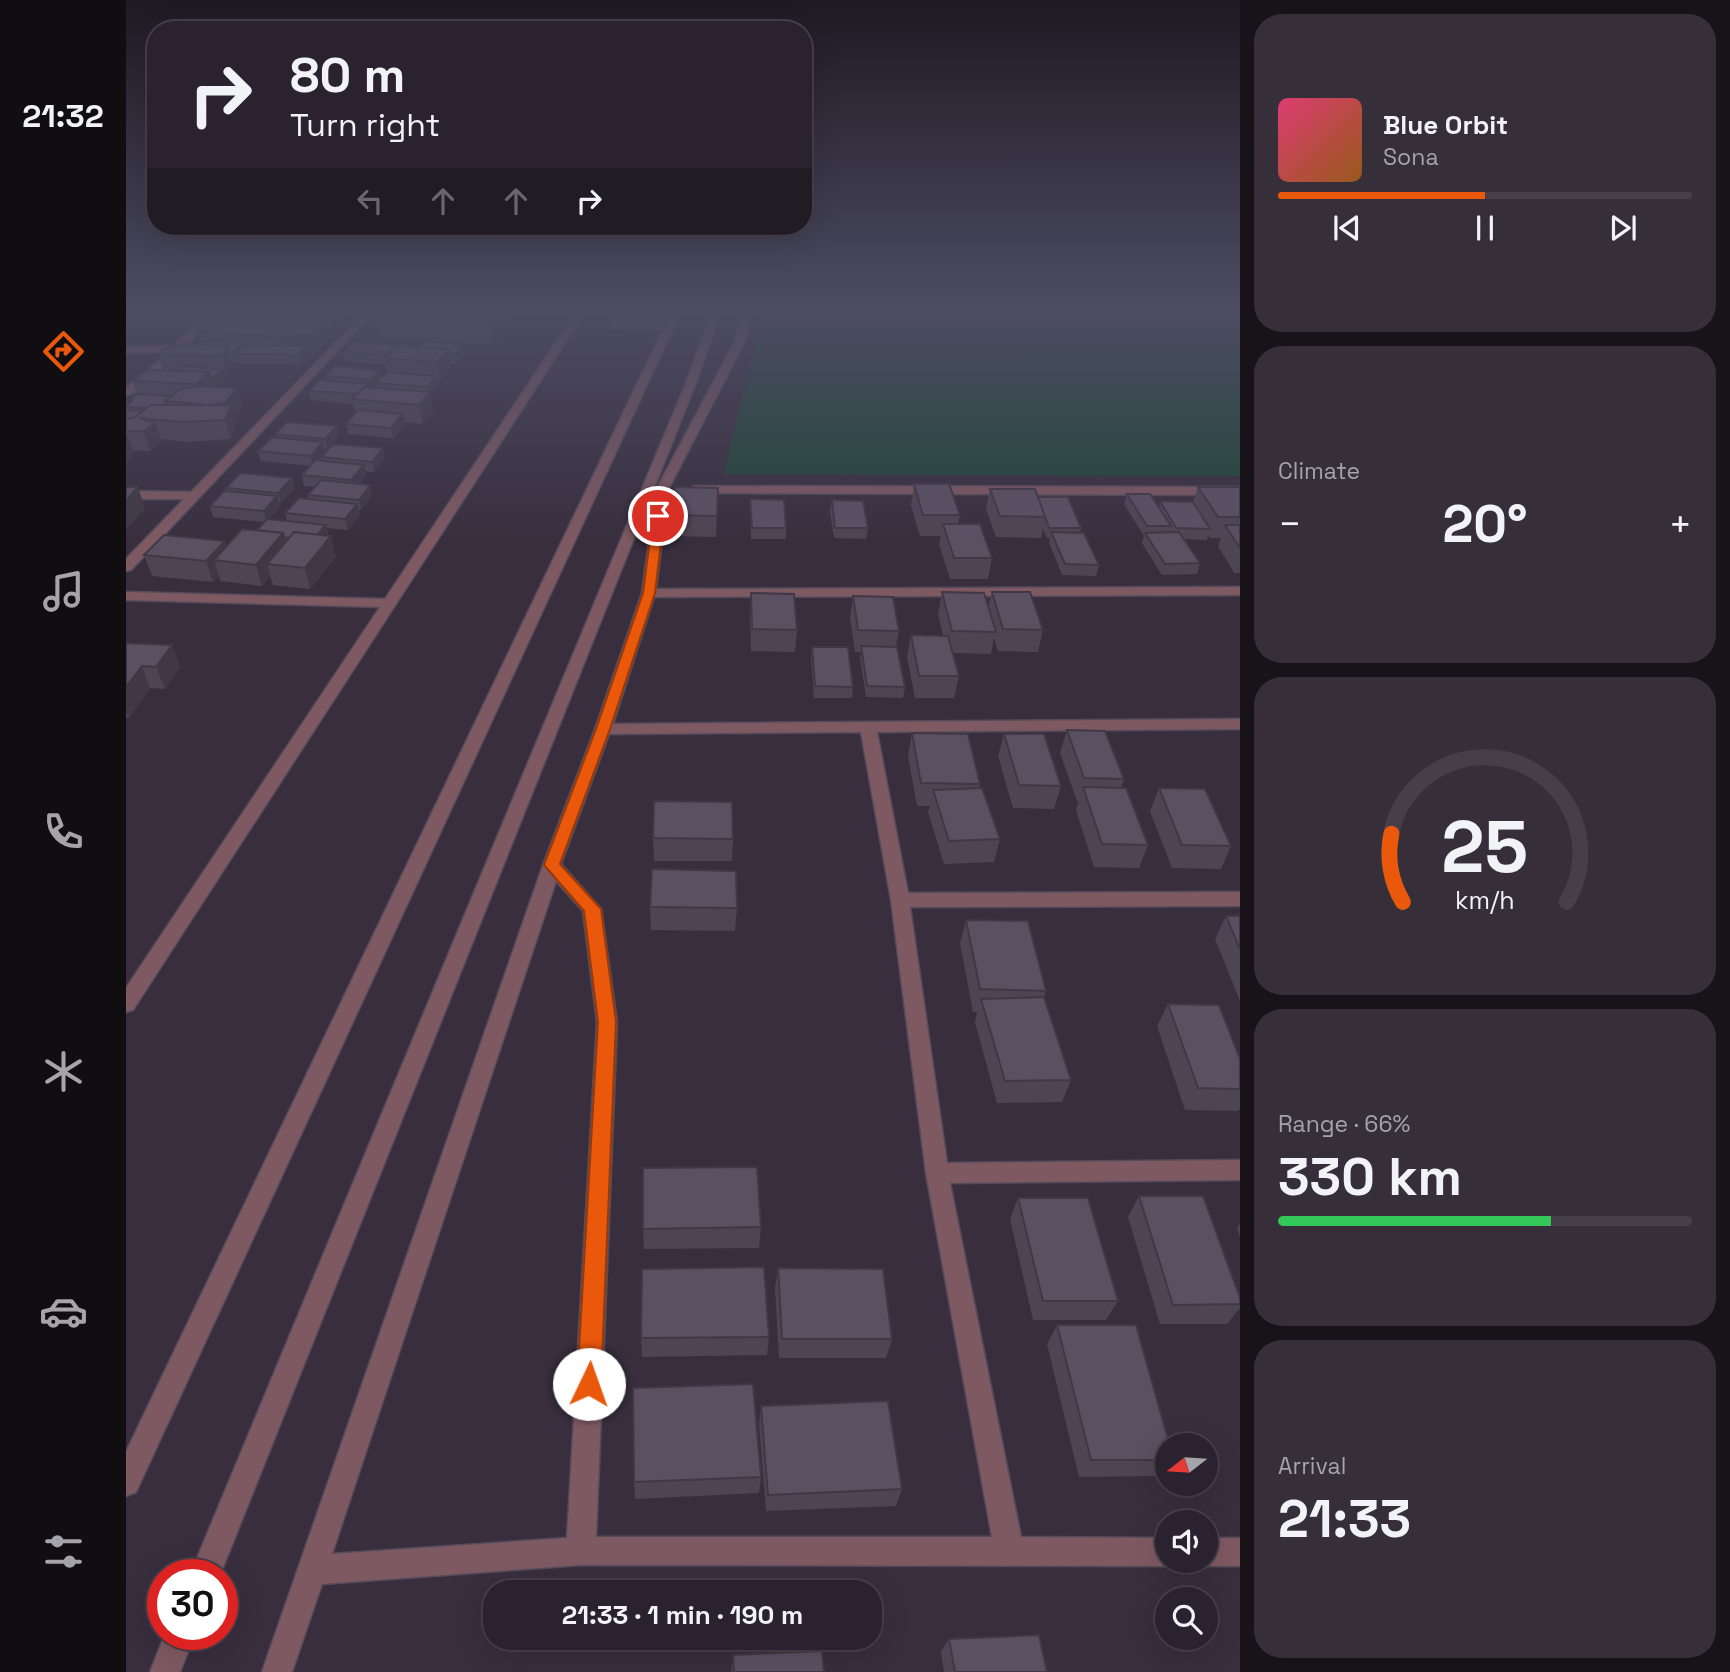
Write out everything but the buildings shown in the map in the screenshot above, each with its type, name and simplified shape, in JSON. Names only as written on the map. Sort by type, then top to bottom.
[{"type":"street","points":[[126,567],[144,544],[195,496],[299,387]]},
{"type":"street","points":[[126,1004],[532,387]]},
{"type":"street","points":[[126,1482],[641,387]]},
{"type":"street","points":[[212,1559],[689,387]]},
{"type":"street","points":[[277,1672],[552,865],[603,729],[649,593],[662,490],[716,387]]},
{"type":"street","points":[[662,490],[1240,491]]},
{"type":"street","points":[[126,495],[195,496]]},
{"type":"street","points":[[649,593],[1240,591]]},
{"type":"street","points":[[126,596],[390,603]]},
{"type":"street","points":[[603,729],[1240,724]]},
{"type":"street","points":[[868,727],[900,900],[937,1173],[1009,1551]]},
{"type":"street","points":[[552,865],[592,909],[607,1022],[581,1552]]},
{"type":"street","points":[[900,900],[1240,898]]},
{"type":"street","points":[[937,1173],[1240,1170]]},
{"type":"street","points":[[313,1570],[581,1552],[1155,1552]]},
{"type":"street","points":[[1218,1552],[1240,1552]]},
{"type":"street","points":[[165,1672],[174,1650]]},
{"type":"green space","points":[[745,387],[1240,387],[1240,476],[724,474]]},
{"type":"route","points":[[589,1384],[607,1022],[592,909],[552,865],[603,729],[649,593],[658,516]]}]
